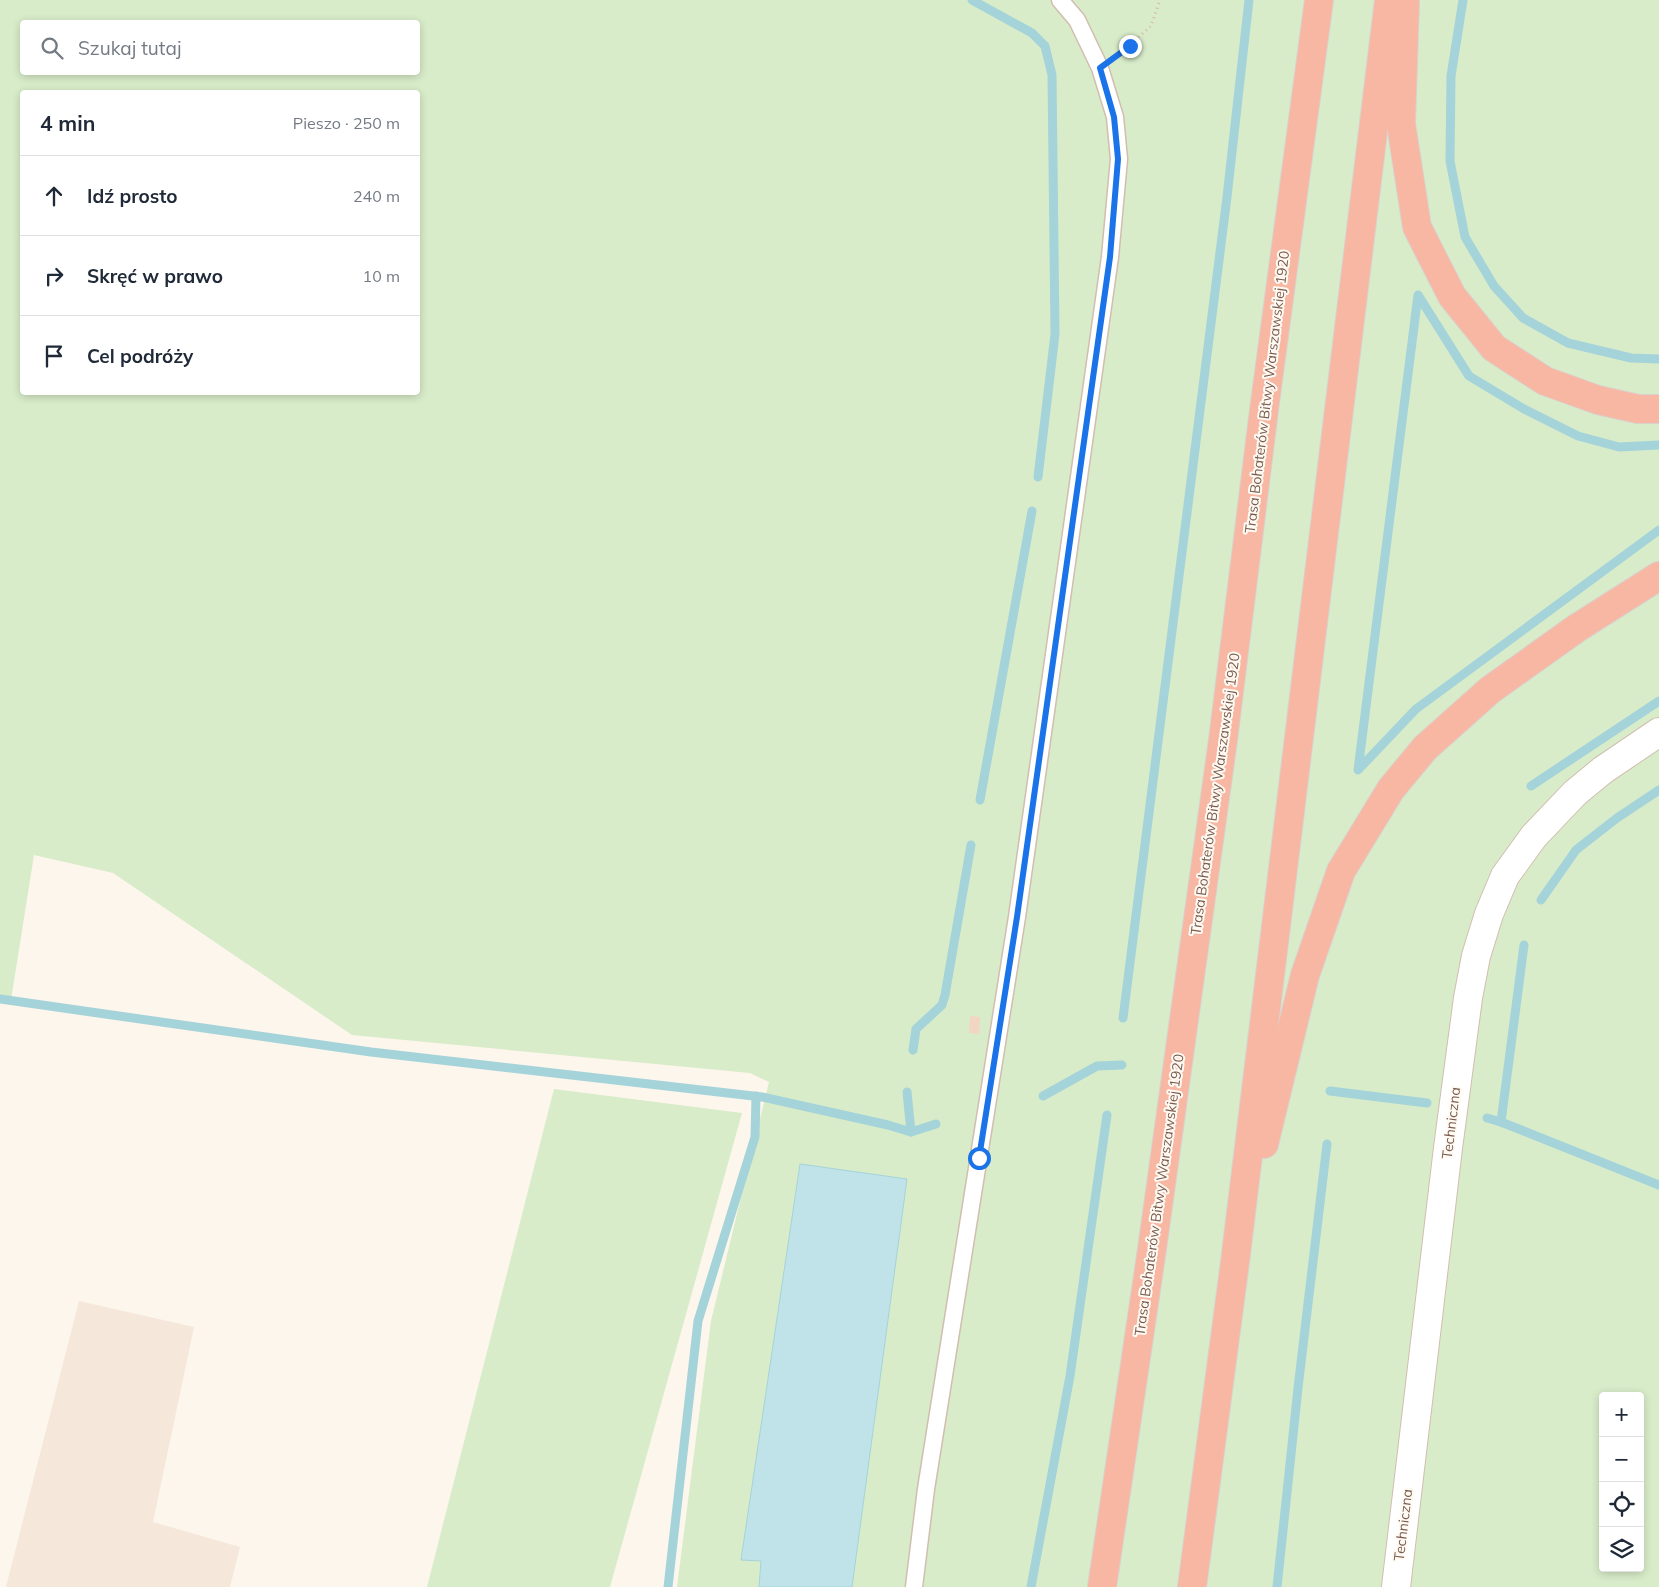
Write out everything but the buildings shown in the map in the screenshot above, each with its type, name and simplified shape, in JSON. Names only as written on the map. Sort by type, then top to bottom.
[{"type":"highway","name":"Trasa Bohaterów Bitwy Warszawskiej 1920","points":[[1102,1587],[1152,1249],[1223,740],[1263,420],[1319,0]]},
{"type":"highway","points":[[1192,1587],[1235,1262],[1389,0]]},
{"type":"highway","points":[[1405,0],[1401,124],[1417,227],[1452,296],[1494,348],[1545,381],[1598,400],[1638,409],[1659,409]]},
{"type":"highway","points":[[1235,1262],[1306,975],[1341,871],[1391,789],[1425,748],[1490,690],[1577,628],[1659,576]]},
{"type":"street","name":"Techniczna","points":[[1396,1587],[1449,1138],[1468,998],[1476,956],[1489,914],[1505,876],[1534,836],[1575,793],[1603,770],[1659,732]]},
{"type":"lane","points":[[914,1587],[926,1489],[1017,917],[1110,257],[1118,159],[1114,117],[1100,68],[1077,20],[1060,0]]},
{"type":"path","points":[[1100,68],[1130,46],[1150,26],[1160,0]]},
{"type":"shaded area","points":[[79,1301],[194,1327],[153,1522],[240,1547],[230,1587],[6,1587]]},
{"type":"green space","points":[[0,0],[1659,0],[1659,1587],[677,1587],[711,1321],[769,1082],[750,1073],[352,1035],[113,873],[34,855],[11,1000],[0,999]]},
{"type":"green space","points":[[554,1089],[742,1113],[610,1587],[427,1587]]},
{"type":"water","points":[[800,1164],[907,1179],[852,1587],[759,1587],[761,1561],[741,1560]]},
{"type":"waterway","points":[[972,0],[1032,33],[1045,46],[1052,75],[1055,334],[1038,477]]},
{"type":"waterway","points":[[1123,1018],[1227,197],[1249,0]]},
{"type":"waterway","points":[[1463,0],[1451,76],[1450,161],[1465,237],[1494,286],[1523,318],[1568,343],[1631,358],[1659,359]]},
{"type":"waterway","points":[[1659,445],[1619,447],[1578,436],[1524,409],[1469,376],[1418,295],[1358,770],[1416,709],[1659,530]]},
{"type":"waterway","points":[[980,800],[1032,511]]},
{"type":"waterway","points":[[1531,786],[1659,701]]},
{"type":"waterway","points":[[1541,900],[1576,850],[1617,818],[1659,790]]},
{"type":"waterway","points":[[913,1050],[916,1029],[942,1005],[945,995],[971,845]]},
{"type":"waterway","points":[[1501,1122],[1524,945]]},
{"type":"waterway","points":[[0,999],[371,1052],[762,1097],[888,1125],[911,1132],[936,1124]]},
{"type":"waterway","points":[[1043,1096],[1097,1066],[1122,1065]]},
{"type":"waterway","points":[[1330,1091],[1427,1103]]},
{"type":"waterway","points":[[907,1092],[911,1132]]},
{"type":"waterway","points":[[668,1587],[698,1321],[755,1137],[756,1096]]},
{"type":"waterway","points":[[1031,1587],[1070,1376],[1107,1115]]},
{"type":"waterway","points":[[1487,1118],[1659,1185]]},
{"type":"waterway","points":[[1277,1587],[1327,1144]]},
{"type":"route","points":[[979,1158],[1017,917],[1110,257],[1118,159],[1114,117],[1100,68],[1130,46]]}]
